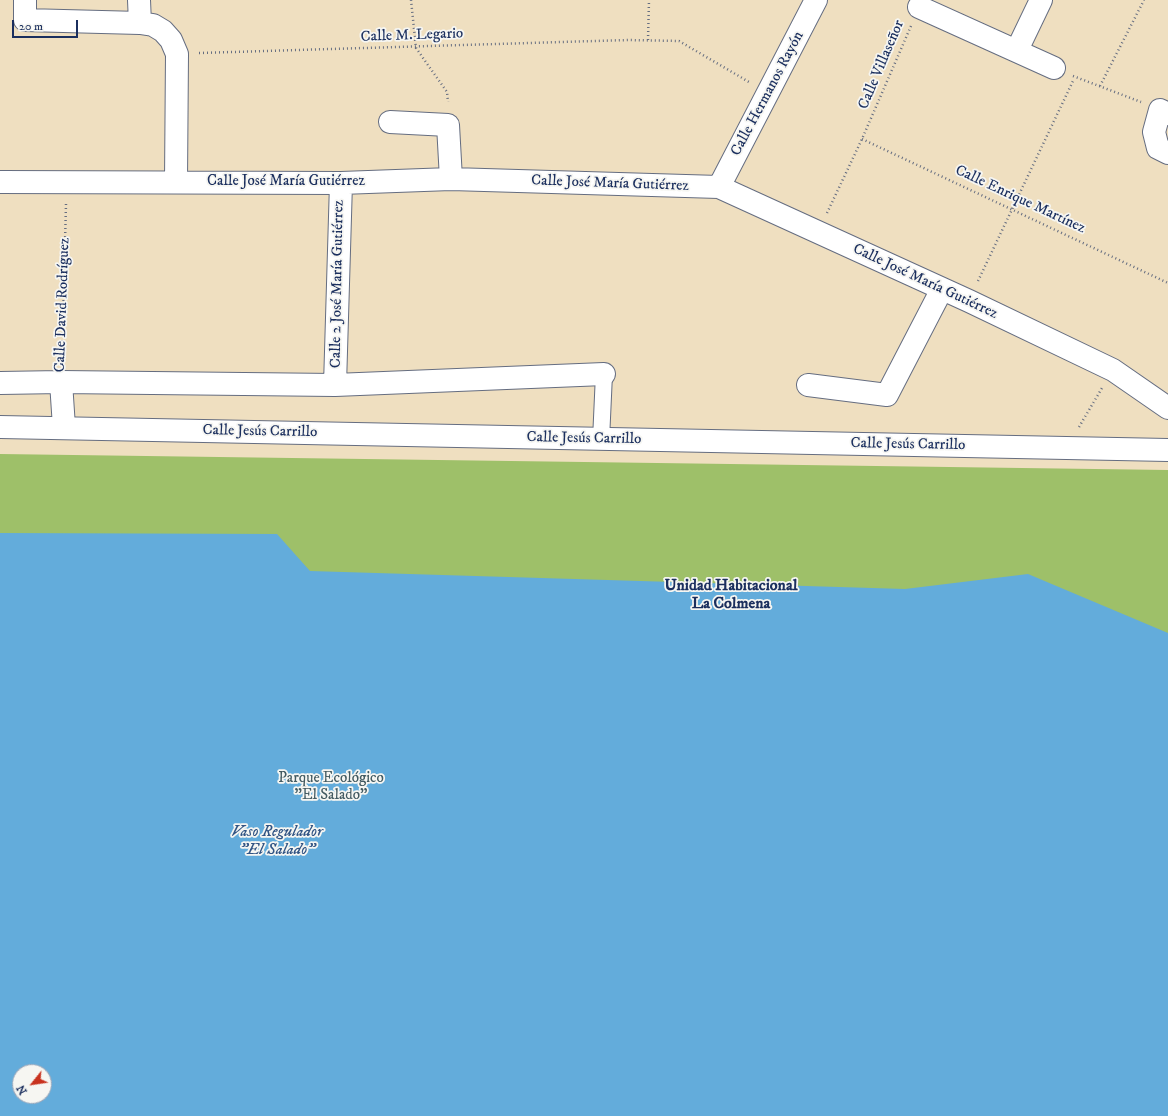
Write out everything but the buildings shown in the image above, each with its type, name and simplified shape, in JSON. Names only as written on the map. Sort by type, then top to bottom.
[{"type":"street","points":[[25,0],[25,20],[140,23],[154,25],[163,31],[170,40],[177,54],[176,181]]},
{"type":"street","points":[[139,0],[140,23]]},
{"type":"street","name":"Calle Hermanos Rayón","points":[[719,187],[816,0]]},
{"type":"street","points":[[1016,50],[1042,0]]},
{"type":"street","points":[[919,7],[1054,68]]},
{"type":"street","points":[[1164,112],[1154,132],[1158,148],[1168,153]]},
{"type":"street","points":[[390,122],[448,125],[451,179]]},
{"type":"street","name":"Calle José María Gutiérrez","points":[[0,182],[340,182],[451,179],[719,187],[969,301],[1113,370],[1168,408]]},
{"type":"street","name":"Calle 2 José María Gutiérrez","points":[[335,385],[340,182]]},
{"type":"street","points":[[808,385],[887,395],[942,289]]},
{"type":"street","points":[[0,383],[61,382],[335,385],[604,374],[601,440]]},
{"type":"street","name":"Calle David Rodríguez","points":[[61,382],[64,427]]},
{"type":"street","name":"Calle Jesús Carrillo","points":[[0,427],[64,427],[601,440],[1168,450]]},
{"type":"path","points":[[411,0],[416,48],[447,92],[448,125]]},
{"type":"path","points":[[648,40],[649,0]]},
{"type":"path","points":[[1100,86],[1144,0]]},
{"type":"path","name":"Calle Villaseñor","points":[[817,232],[862,139],[919,7]]},
{"type":"path","name":"Calle M. Legario","points":[[177,54],[648,40],[679,41],[768,94]]},
{"type":"path","points":[[969,301],[1075,77],[1164,112]]},
{"type":"path","name":"Calle Enrique Martínez","points":[[862,139],[1012,208],[1168,283]]},
{"type":"path","name":"Calle David Rodríguez","points":[[61,382],[67,182]]},
{"type":"path","points":[[1066,448],[1113,370]]},
{"type":"green space","name":"Vaso Regulador \"El Salado\"","points":[[0,454],[1168,470],[1168,1116],[0,1116]]},
{"type":"water","name":"Vaso Regulador \"El Salado\"","points":[[0,533],[277,534],[310,571],[905,589],[1028,574],[1168,633],[1168,1116],[0,1116]]},
{"type":"district","name":"Unidad Habitacional La Colmena","points":[[731,596]]},
{"type":"park label","name":"Parque Ecológico \"El Salado\"","points":[[331,788]]}]
